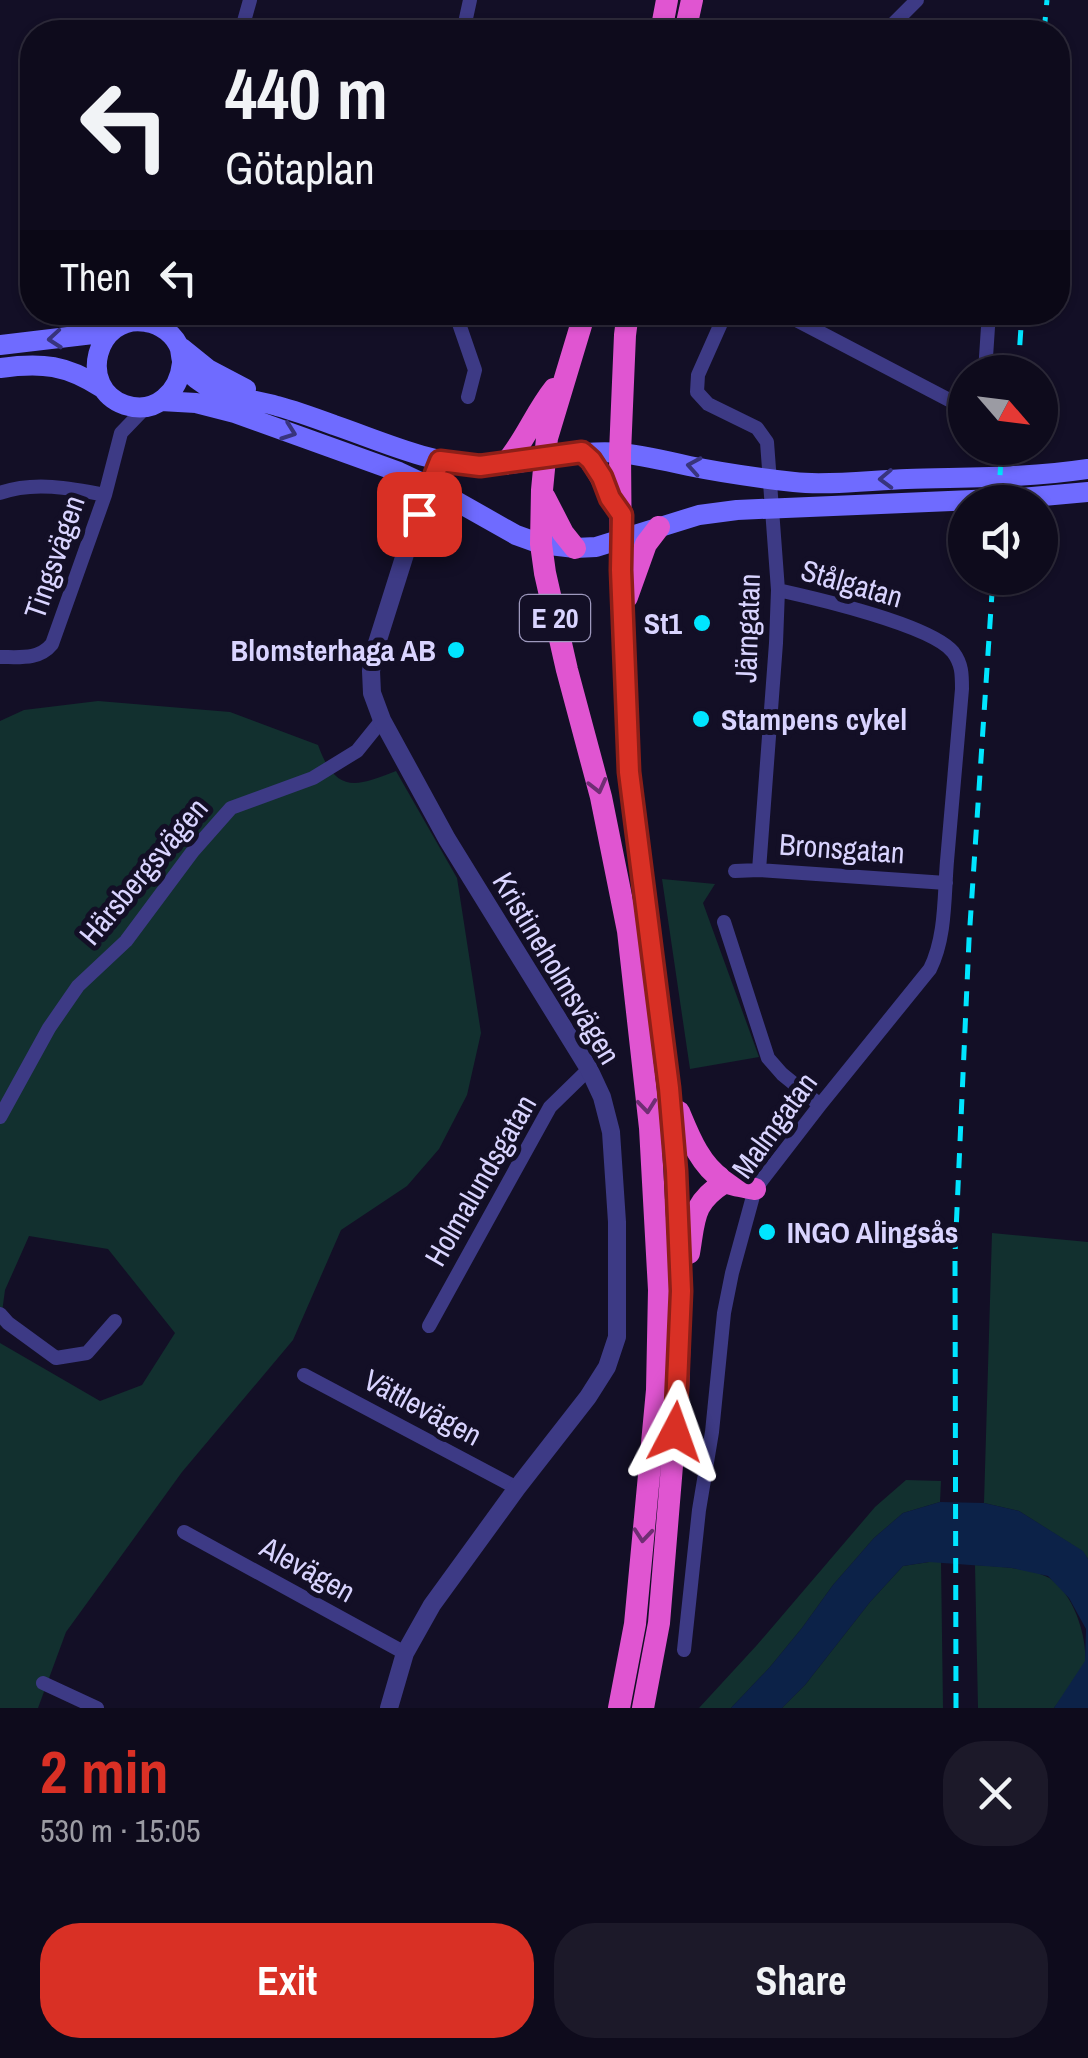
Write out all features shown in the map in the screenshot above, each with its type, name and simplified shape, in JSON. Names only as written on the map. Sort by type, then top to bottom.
[{"type":"highway","name":"E 20","points":[[581,325],[548,438],[541,544],[544,573],[601,797],[628,931],[650,1128],[659,1290],[657,1390],[634,1624],[619,1708]]},
{"type":"highway","name":"E 20","points":[[627,325],[620,453],[629,772],[669,1088],[681,1291],[678,1393],[659,1623],[643,1708]]},
{"type":"highway","points":[[505,464],[566,374]]},
{"type":"highway","points":[[582,452],[602,477],[622,515]]},
{"type":"highway","points":[[542,490],[563,533],[575,548]]},
{"type":"highway","points":[[623,610],[646,544],[659,527]]},
{"type":"highway","points":[[669,1088],[693,1146],[725,1182],[755,1189]]},
{"type":"highway","points":[[681,1291],[700,1202],[725,1182]]},
{"type":"main road","points":[[0,345],[112,325]]},
{"type":"main road","points":[[107,393],[96,364],[100,346],[121,325]]},
{"type":"main road","points":[[157,325],[208,369],[279,406]]},
{"type":"main road","points":[[174,339],[182,363],[203,384],[218,391],[279,406],[440,461],[480,466],[582,452],[620,453],[797,482],[1027,476],[1088,469]]},
{"type":"main road","points":[[153,404],[177,385],[182,363]]},
{"type":"main road","points":[[0,368],[52,366],[83,376],[126,406],[196,404],[235,413],[394,470],[516,535],[541,544],[575,548],[596,547],[699,515],[1088,492]]},
{"type":"street","points":[[897,20],[916,0]]},
{"type":"street","points":[[171,325],[174,339]]},
{"type":"street","points":[[459,325],[475,370],[468,398]]},
{"type":"street","name":"Järngatan","points":[[720,325],[698,375],[697,392],[708,404],[756,428],[767,442],[778,590],[760,870]]},
{"type":"street","points":[[806,325],[948,399]]},
{"type":"street","points":[[986,355],[988,325]]},
{"type":"street","points":[[107,393],[121,433]]},
{"type":"street","name":"Tingsvägen","points":[[0,658],[31,657],[45,653],[52,644],[104,496],[121,433],[153,404]]},
{"type":"street","name":"Kristineholmsvägen","points":[[389,1708],[405,1653],[446,1582],[588,1397],[608,1367],[617,1337],[618,1222],[611,1132],[602,1097],[457,857],[382,720],[372,693],[370,671],[412,532],[440,461]]},
{"type":"street","points":[[0,493],[32,487],[68,488],[104,496]]},
{"type":"street","name":"Stålgatan","points":[[778,590],[834,602],[923,632],[951,649],[959,662]]},
{"type":"street","name":"Malmgatan","points":[[684,1650],[724,1313],[755,1189],[938,954],[962,689],[959,662]]},
{"type":"street","name":"Härsbergsvägen","points":[[0,1117],[49,1028],[78,986],[126,941],[193,851],[231,808],[313,778],[357,751],[382,720]]},
{"type":"street","name":"Bronsgatan","points":[[735,871],[946,883]]},
{"type":"street","points":[[724,922],[768,1058],[820,1105]]},
{"type":"street","name":"Holmalundsgatan","points":[[429,1326],[550,1107],[588,1069]]},
{"type":"street","points":[[0,1314],[56,1358],[87,1353],[115,1321]]},
{"type":"street","name":"Vättlevägen","points":[[304,1375],[517,1488]]},
{"type":"street","name":"Alevägen","points":[[184,1532],[405,1653]]},
{"type":"street","points":[[43,1682],[97,1708]]},
{"type":"green space","points":[[98,701],[230,712],[318,745],[332,772],[348,782],[369,781],[396,771],[457,878],[481,1033],[467,1095],[439,1149],[407,1186],[341,1230],[293,1340],[182,1472],[66,1632],[38,1708],[0,1708],[0,1343],[100,1401],[142,1385],[175,1333],[108,1249],[29,1236],[5,1290],[0,1327],[0,721],[24,710]]},
{"type":"green space","points":[[662,879],[715,884],[703,903],[759,1057],[690,1069]]},
{"type":"green space","points":[[992,1233],[1088,1242],[1088,1559],[1082,1551],[1019,1511],[984,1503]]},
{"type":"green space","points":[[906,1480],[941,1481],[940,1502],[903,1513],[874,1538],[770,1667],[731,1708],[699,1708],[875,1507]]},
{"type":"green space","points":[[941,1562],[943,1708],[782,1708],[903,1566]]},
{"type":"green space","points":[[975,1565],[1020,1569],[1045,1576],[1070,1601],[1081,1626],[1085,1663],[1054,1708],[978,1708]]},
{"type":"water","points":[[940,1502],[984,1503],[1019,1511],[1083,1551],[1088,1559],[1088,1708],[1054,1708],[1085,1661],[1086,1629],[1069,1598],[1048,1576],[1012,1568],[929,1562],[903,1566],[782,1708],[731,1708],[770,1667],[874,1538],[903,1513]]},
{"type":"railway","points":[[1045,20],[1047,0]]},
{"type":"railway","points":[[1019,355],[1021,325]]},
{"type":"railway","points":[[999,485],[1001,465]]},
{"type":"railway","points":[[956,1708],[955,1254],[969,940],[992,595]]},
{"type":"place","name":"St1","points":[[702,623]]},
{"type":"place","name":"Blomsterhaga AB","points":[[456,650]]},
{"type":"place","name":"Stampens cykel","points":[[701,719]]},
{"type":"place","name":"INGO Alingsås","points":[[767,1232]]},
{"type":"route","points":[[419,514],[440,461],[480,466],[582,452],[602,477],[622,515],[629,772],[676,1171],[681,1291],[675,1432]]}]
